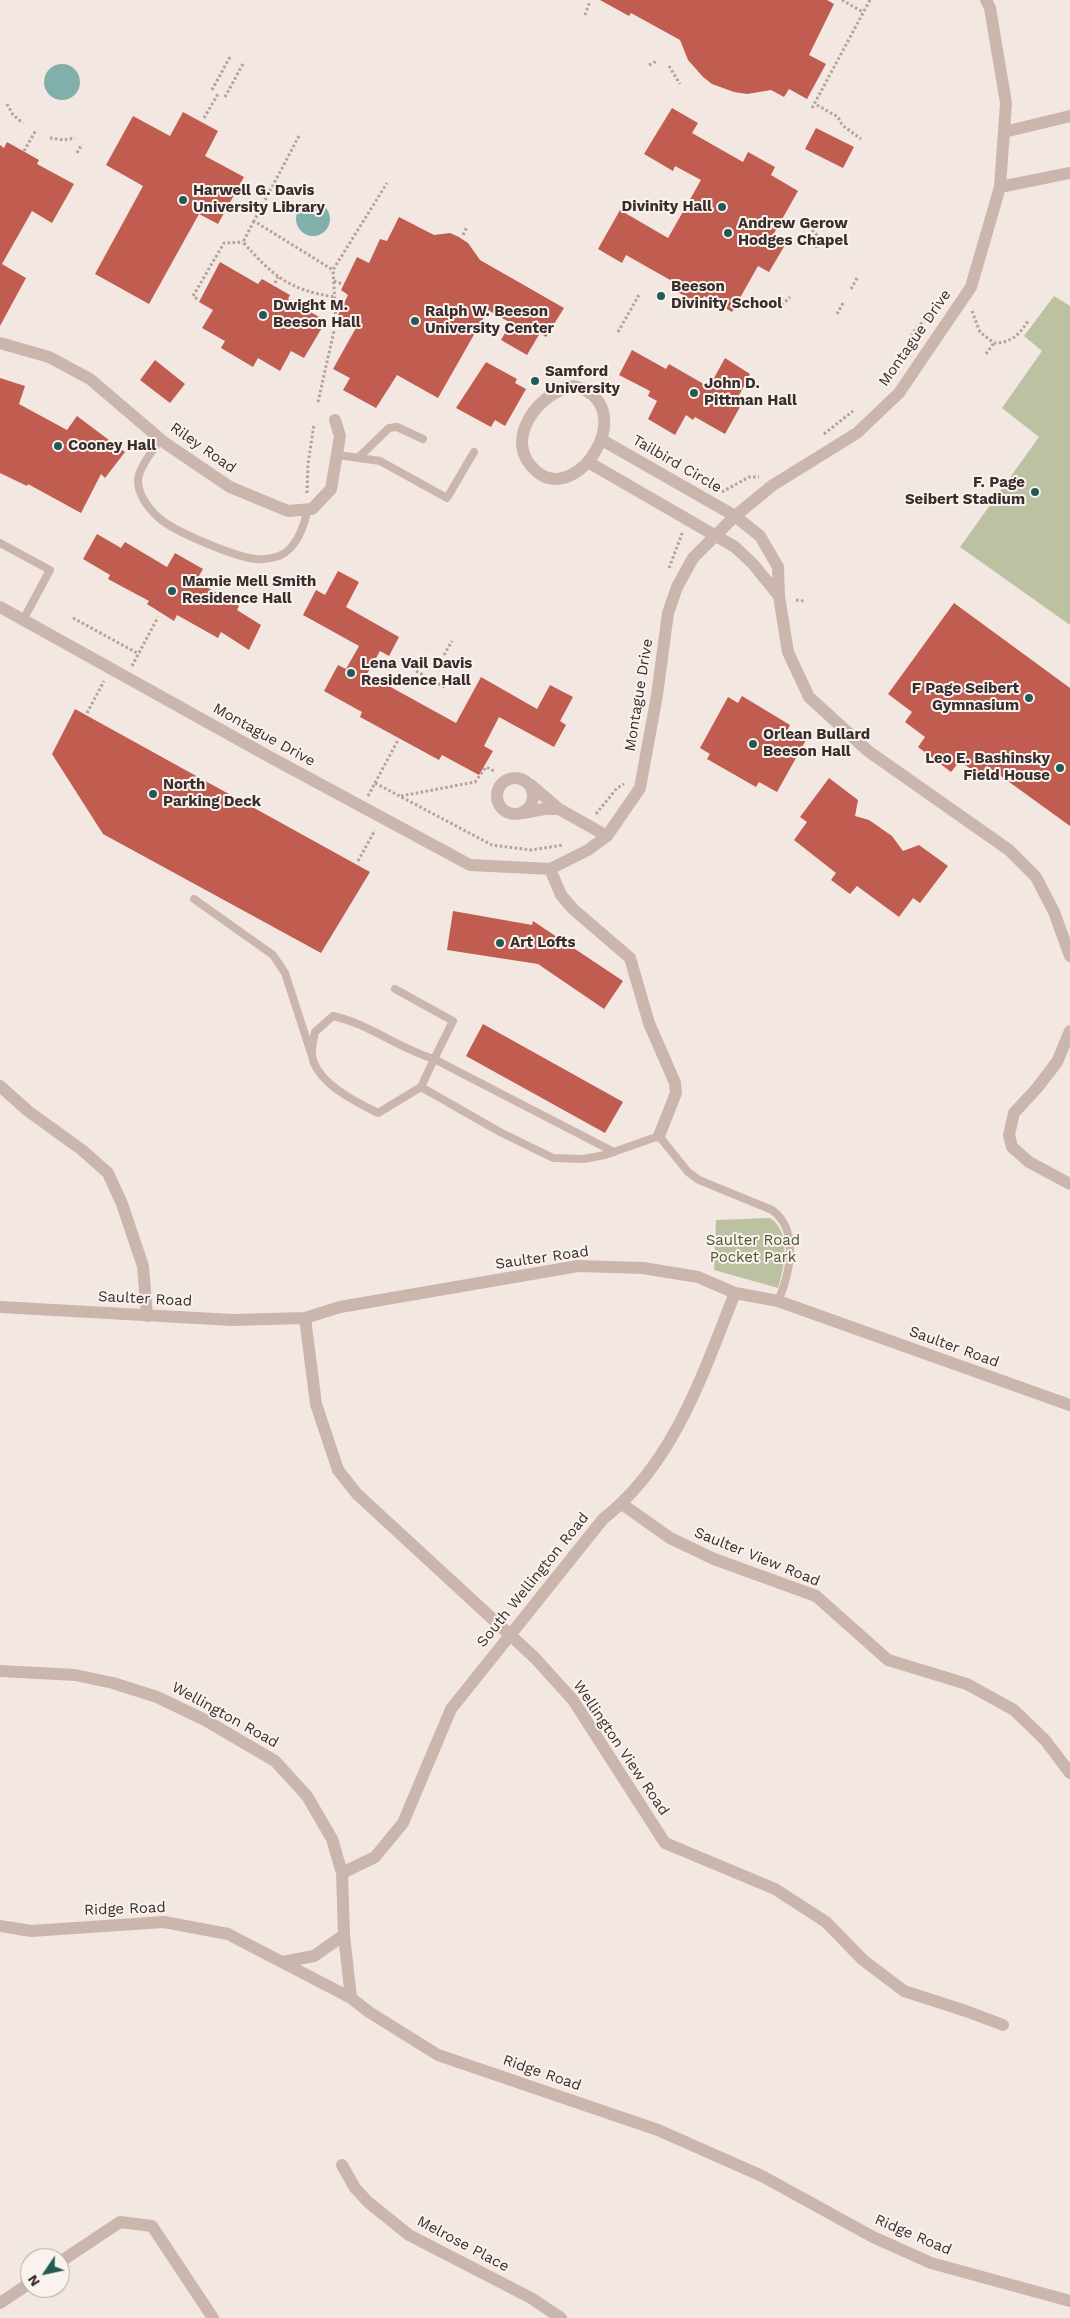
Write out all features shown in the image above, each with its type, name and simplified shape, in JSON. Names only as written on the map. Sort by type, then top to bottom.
[{"type":"street","name":"Montague Drive","points":[[0,607],[268,756],[470,865],[550,869],[588,850],[608,836],[640,788],[657,695],[668,613],[677,586],[693,558],[735,516],[773,485],[857,433],[899,393],[971,287],[1000,187],[1006,103],[990,8],[986,0]]},
{"type":"street","points":[[1004,132],[1070,116]]},
{"type":"street","points":[[1000,187],[1070,173]]},
{"type":"street","name":"Riley Road","points":[[0,342],[49,357],[90,379],[160,439],[230,487],[288,511],[310,509]]},
{"type":"street","points":[[572,386],[584,389],[596,400],[602,409],[604,424],[602,440],[588,462],[564,478],[555,479],[538,473],[530,466],[523,447],[526,422],[539,404],[555,392],[572,386]]},
{"type":"street","points":[[310,509],[331,489],[340,436],[334,420]]},
{"type":"street","name":"Tailbird Circle","points":[[602,440],[735,516],[760,536],[778,567],[779,596],[788,652],[809,697],[868,751],[1009,850],[1036,877],[1054,912],[1070,956]]},
{"type":"street","points":[[588,462],[735,547],[753,564],[779,596]]},
{"type":"street","points":[[559,809],[544,809],[517,814],[505,811],[498,802],[498,789],[501,784],[511,778],[523,779],[559,809],[608,836]]},
{"type":"street","points":[[523,813],[532,804],[534,798],[530,785]]},
{"type":"street","points":[[550,869],[561,895],[573,909],[630,958],[649,1022],[675,1083],[676,1093],[658,1136]]},
{"type":"street","points":[[1070,1031],[1057,1062],[1038,1088],[1014,1113],[1009,1135],[1012,1147],[1029,1162],[1070,1184]]},
{"type":"street","points":[[0,1086],[28,1111],[82,1150],[108,1173],[122,1204],[143,1266],[147,1316]]},
{"type":"street","name":"Saulter Road","points":[[0,1307],[232,1320],[305,1318],[340,1308],[578,1266],[644,1268],[698,1277],[735,1293],[778,1301],[1070,1405]]},
{"type":"street","name":"South Wellington Road","points":[[342,1873],[375,1857],[403,1823],[451,1709],[603,1519],[622,1504],[660,1456],[696,1392],[735,1293]]},
{"type":"street","name":"Wellington View Road","points":[[305,1318],[316,1404],[338,1470],[357,1494],[510,1634],[573,1700],[665,1843],[775,1889],[826,1922],[863,1960],[904,1991],[966,2011],[1003,2026]]},
{"type":"street","name":"Saulter View Road","points":[[622,1504],[670,1538],[714,1560],[816,1596],[888,1660],[967,1684],[1014,1710],[1045,1740],[1070,1773]]},
{"type":"street","name":"Wellington Road","points":[[0,1671],[75,1675],[113,1683],[157,1697],[206,1720],[275,1761],[307,1796],[332,1839],[342,1873],[344,1935],[351,1998]]},
{"type":"street","name":"Ridge Road","points":[[0,1926],[31,1931],[164,1922],[228,1934],[351,1998],[369,2012],[438,2055],[658,2130],[762,2176],[873,2237],[931,2263],[1070,2301]]},
{"type":"street","points":[[282,1962],[314,1956],[344,1935]]},
{"type":"street","name":"Melrose Place","points":[[342,2165],[355,2188],[368,2202],[409,2235],[531,2298],[561,2318]]},
{"type":"street","points":[[70,2255],[120,2222],[152,2226],[213,2318]]},
{"type":"street","points":[[0,2303],[20,2290]]},
{"type":"lane","points":[[360,457],[389,428],[397,427],[423,439]]},
{"type":"lane","points":[[160,439],[143,468],[138,481],[144,501],[160,519],[203,543],[257,560],[280,555],[298,539],[310,509]]},
{"type":"lane","points":[[338,455],[380,461],[447,498],[474,452]]},
{"type":"lane","points":[[0,543],[50,570],[23,620]]},
{"type":"lane","points":[[194,899],[273,955],[285,973],[319,1072],[344,1096],[378,1113],[421,1087],[453,1021],[394,989]]},
{"type":"lane","points":[[312,1055],[315,1032],[333,1016],[352,1020],[421,1055],[434,1059],[614,1152]]},
{"type":"lane","points":[[421,1087],[500,1132],[553,1158],[583,1159],[614,1152],[658,1136],[688,1172],[699,1180],[772,1210],[780,1216],[786,1225],[790,1246],[785,1286],[778,1301]]},
{"type":"path","points":[[842,0],[863,12]]},
{"type":"path","points":[[812,108],[870,0]]},
{"type":"path","points":[[585,15],[590,1]]},
{"type":"path","points":[[212,90],[231,55]]},
{"type":"path","points":[[649,65],[657,61]]},
{"type":"path","points":[[225,97],[244,62]]},
{"type":"path","points":[[669,66],[680,84]]},
{"type":"path","points":[[204,118],[218,94]]},
{"type":"path","points":[[7,104],[13,115],[23,123]]},
{"type":"path","points":[[817,105],[838,117],[842,125],[861,139]]},
{"type":"path","points":[[24,151],[36,130]]},
{"type":"path","points":[[243,242],[298,136]]},
{"type":"path","points":[[50,138],[64,140],[75,138]]},
{"type":"path","points":[[77,153],[82,144]]},
{"type":"path","points":[[318,402],[336,322],[333,270],[387,183]]},
{"type":"path","points":[[254,221],[333,270]]},
{"type":"path","points":[[463,235],[467,227]]},
{"type":"path","points":[[812,230],[820,237],[816,248]]},
{"type":"path","points":[[243,242],[266,268],[287,284],[311,294],[336,298]]},
{"type":"path","points":[[197,299],[193,296],[224,243],[243,242]]},
{"type":"path","points":[[275,284],[278,277]]},
{"type":"path","points":[[851,289],[857,278]]},
{"type":"path","points":[[334,281],[342,284]]},
{"type":"path","points":[[618,332],[640,293]]},
{"type":"path","points":[[772,303],[782,306],[790,297]]},
{"type":"path","points":[[837,314],[843,304]]},
{"type":"path","points":[[974,305],[972,310],[980,332],[994,343]]},
{"type":"path","points":[[910,357],[909,339],[913,333],[920,324],[940,312]]},
{"type":"path","points":[[986,354],[994,343],[1011,340],[1021,332],[1028,321]]},
{"type":"path","points":[[822,436],[853,411]]},
{"type":"path","points":[[310,509],[306,483],[314,424]]},
{"type":"path","points":[[707,500],[714,491],[723,492],[741,480],[748,477],[758,478],[766,473]]},
{"type":"path","points":[[668,572],[676,546],[690,520]]},
{"type":"path","points":[[796,600],[804,600]]},
{"type":"path","points":[[131,669],[158,617]]},
{"type":"path","points":[[73,618],[139,654]]},
{"type":"path","points":[[444,655],[452,641]]},
{"type":"path","points":[[416,671],[425,676]]},
{"type":"path","points":[[87,713],[104,680]]},
{"type":"path","points":[[434,681],[446,688]]},
{"type":"path","points":[[367,797],[398,740]]},
{"type":"path","points":[[401,796],[475,782],[486,767],[496,772]]},
{"type":"path","points":[[375,783],[492,845],[531,850],[566,844]]},
{"type":"path","points":[[587,825],[617,788],[626,783]]},
{"type":"path","points":[[358,862],[375,829]]},
{"type":"green space","name":"F. Page Seibert Stadium","points":[[1054,296],[1070,306],[1070,625],[960,547],[1039,437],[1002,408],[1042,351],[1024,336]]},
{"type":"green space","name":"Saulter Road Pocket Park","points":[[770,1218],[777,1224],[784,1241],[784,1261],[778,1288],[714,1270],[716,1220]]},
{"type":"water","points":[[62,64],[75,69],[80,82],[75,95],[62,100],[49,95],[44,82],[49,69]]},
{"type":"water","points":[[313,202],[320,203],[325,207],[329,212],[329,226],[325,231],[320,235],[313,236],[306,235],[301,231],[297,226],[296,219],[297,212],[301,207],[306,203]]},
{"type":"building","points":[[600,0],[827,0],[834,4],[809,55],[826,64],[807,99],[789,89],[784,97],[771,90],[747,94],[734,92],[712,84],[703,77],[688,60],[680,40],[631,13],[629,16]]},
{"type":"building","name":"Divinity Hall","points":[[672,108],[698,123],[692,133],[743,162],[748,152],[775,167],[771,175],[798,191],[772,237],[785,245],[769,272],[758,266],[732,312],[704,296],[699,304],[676,291],[679,285],[626,255],[622,263],[598,249],[620,210],[668,238],[701,180],[675,166],[673,171],[644,154]]},
{"type":"building","name":"Harwell G. Davis University Library","points":[[183,112],[218,131],[205,156],[244,177],[218,224],[199,214],[149,304],[95,274],[143,186],[106,165],[133,116],[170,136]]},
{"type":"building","points":[[816,128],[854,147],[843,168],[805,149]]},
{"type":"building","points":[[7,142],[39,160],[37,164],[74,184],[52,223],[32,211],[2,264],[26,278],[0,326],[0,145],[4,148]]},
{"type":"building","name":"Ralph W. Beeson University Center","points":[[399,217],[434,235],[450,233],[459,237],[468,243],[480,260],[564,308],[546,337],[540,333],[527,355],[501,340],[511,323],[488,310],[438,398],[397,375],[376,408],[343,390],[350,378],[333,369],[357,326],[338,315],[348,295],[341,290],[357,257],[369,263],[380,239],[387,241]]},
{"type":"building","name":"Dwight M. Beeson Hall","points":[[220,262],[258,284],[262,279],[290,295],[288,299],[326,321],[304,358],[291,351],[280,371],[258,358],[253,367],[221,348],[225,341],[202,328],[213,310],[199,302]]},
{"type":"building","name":"John D. Pittman Hall","points":[[632,350],[666,369],[669,364],[709,387],[725,358],[750,374],[735,403],[740,407],[725,434],[695,417],[693,420],[686,415],[675,435],[648,419],[657,401],[648,396],[650,391],[619,375]]},
{"type":"building","points":[[155,360],[185,384],[170,403],[140,380]]},
{"type":"building","points":[[486,362],[517,379],[515,383],[526,389],[505,426],[495,420],[491,427],[456,408]]},
{"type":"building","name":"Cooney Hall","points":[[0,378],[25,386],[19,404],[67,430],[77,416],[125,452],[105,478],[101,474],[81,513],[28,484],[27,486],[0,473]]},
{"type":"building","name":"Mamie Mell Smith Residence Hall","points":[[97,534],[121,548],[125,542],[167,567],[175,553],[203,569],[196,581],[239,606],[237,610],[261,625],[249,650],[221,632],[218,638],[177,615],[174,621],[147,604],[149,601],[108,579],[110,575],[83,559]]},
{"type":"building","name":"Lena Vail Davis Residence Hall","points":[[338,571],[359,582],[346,607],[399,637],[389,656],[380,651],[367,674],[456,723],[481,677],[537,709],[550,685],[573,697],[560,721],[566,725],[554,747],[499,717],[484,746],[493,751],[479,775],[442,755],[439,760],[360,717],[362,712],[324,691],[338,665],[346,669],[359,646],[303,615],[316,590],[325,595]]},
{"type":"building","points":[[954,603],[1070,688],[1070,826],[987,766],[980,776],[960,761],[951,772],[918,747],[925,737],[905,722],[912,712],[888,694]]},
{"type":"building","name":"Orlean Bullard Beeson Hall","points":[[742,696],[790,725],[788,729],[806,740],[777,792],[759,782],[756,787],[707,759],[710,754],[700,748],[728,697],[738,703]]},
{"type":"building","name":"North Parking Deck","points":[[75,709],[370,872],[321,953],[103,834],[52,754]]},
{"type":"building","points":[[829,778],[858,800],[855,816],[869,820],[892,836],[903,851],[919,845],[948,866],[920,903],[913,898],[899,917],[857,886],[850,894],[831,880],[836,873],[794,840],[807,822],[800,817]]},
{"type":"building","points":[[453,911],[532,925],[533,921],[623,981],[604,1009],[538,964],[447,950]]},
{"type":"building","points":[[483,1024],[623,1102],[605,1133],[466,1056]]},
{"type":"place","name":"Harwell G. Davis University Library","points":[[183,200]]},
{"type":"place","name":"Divinity Hall","points":[[722,207]]},
{"type":"place","name":"Andrew Gerow Hodges Chapel","points":[[728,233]]},
{"type":"place","name":"Beeson Divinity School","points":[[661,296]]},
{"type":"place","name":"Dwight M. Beeson Hall","points":[[263,315]]},
{"type":"place","name":"Ralph W. Beeson University Center","points":[[415,321]]},
{"type":"place","name":"Samford University","points":[[535,381]]},
{"type":"place","name":"John D. Pittman Hall","points":[[694,393]]},
{"type":"place","name":"Cooney Hall","points":[[58,446]]},
{"type":"place","name":"F. Page Seibert Stadium","points":[[1035,492]]},
{"type":"place","name":"Mamie Mell Smith Residence Hall","points":[[172,591]]},
{"type":"place","name":"Lena Vail Davis Residence Hall","points":[[351,673]]},
{"type":"place","name":"F Page Seibert Gymnasium","points":[[1029,698]]},
{"type":"place","name":"Orlean Bullard Beeson Hall","points":[[753,744]]},
{"type":"place","name":"Leo E. Bashinsky Field House","points":[[1060,768]]},
{"type":"place","name":"North Parking Deck","points":[[153,794]]},
{"type":"place","name":"Art Lofts","points":[[500,943]]}]
